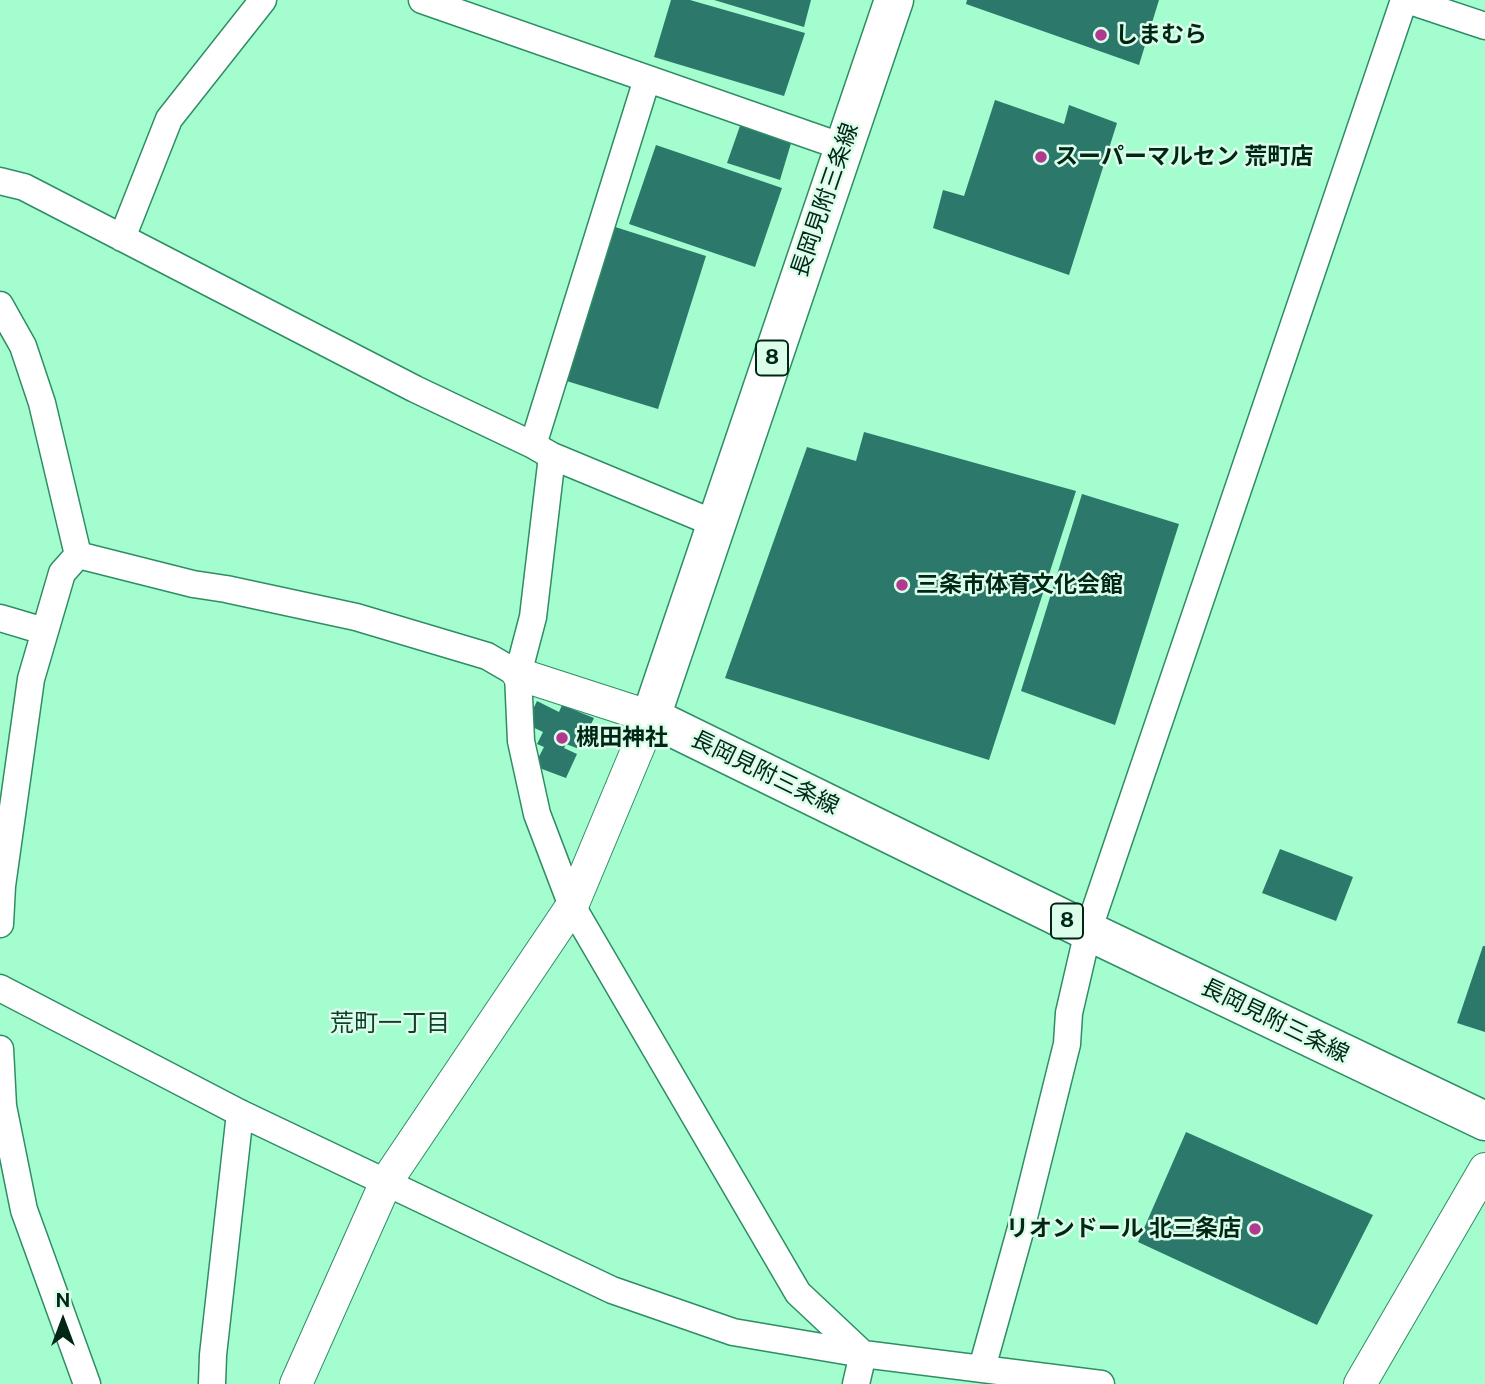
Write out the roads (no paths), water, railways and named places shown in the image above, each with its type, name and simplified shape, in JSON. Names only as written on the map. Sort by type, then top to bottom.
[{"type":"main road","name":"長岡見附三条線","points":[[894,0],[651,717],[1485,1121]]},
{"type":"street","points":[[122,238],[169,119],[263,0]]},
{"type":"street","points":[[982,1368],[1023,1220],[1067,1044],[1069,1013],[1088,931],[1406,0],[1485,26]]},
{"type":"street","points":[[427,1],[843,147]]},
{"type":"street","points":[[647,79],[543,451],[533,617],[518,674],[521,741],[537,814],[572,906],[798,1293],[863,1354]]},
{"type":"street","points":[[0,181],[24,187],[415,389],[543,451],[716,524]]},
{"type":"street","points":[[0,305],[23,345],[42,403],[78,555]]},
{"type":"street","points":[[0,924],[1,886],[31,679],[62,573],[78,555]]},
{"type":"street","points":[[78,555],[192,584],[356,617],[487,656],[518,674],[651,717],[572,906],[386,1182],[296,1384]]},
{"type":"street","points":[[0,618],[44,631]]},
{"type":"street","points":[[0,988],[240,1113],[612,1290],[733,1332],[863,1354],[1101,1384]]},
{"type":"street","points":[[0,1049],[4,1107],[24,1210],[87,1384]]},
{"type":"street","points":[[212,1384],[240,1113]]},
{"type":"street","points":[[1360,1384],[1485,1169]]},
{"type":"street","points":[[856,1384],[863,1354]]},
{"type":"place","name":"しまむら","points":[[1101,35]]},
{"type":"place","name":"スーパーマルセン 荒町店","points":[[1041,157]]},
{"type":"place","name":"三条市体育文化会館","points":[[902,585]]},
{"type":"place","name":"槻田神社","points":[[562,738]]},
{"type":"place","name":"リオンドール 北三条店","points":[[1255,1229]]},
{"type":"district","name":"荒町一丁目","points":[[390,1024]]}]
